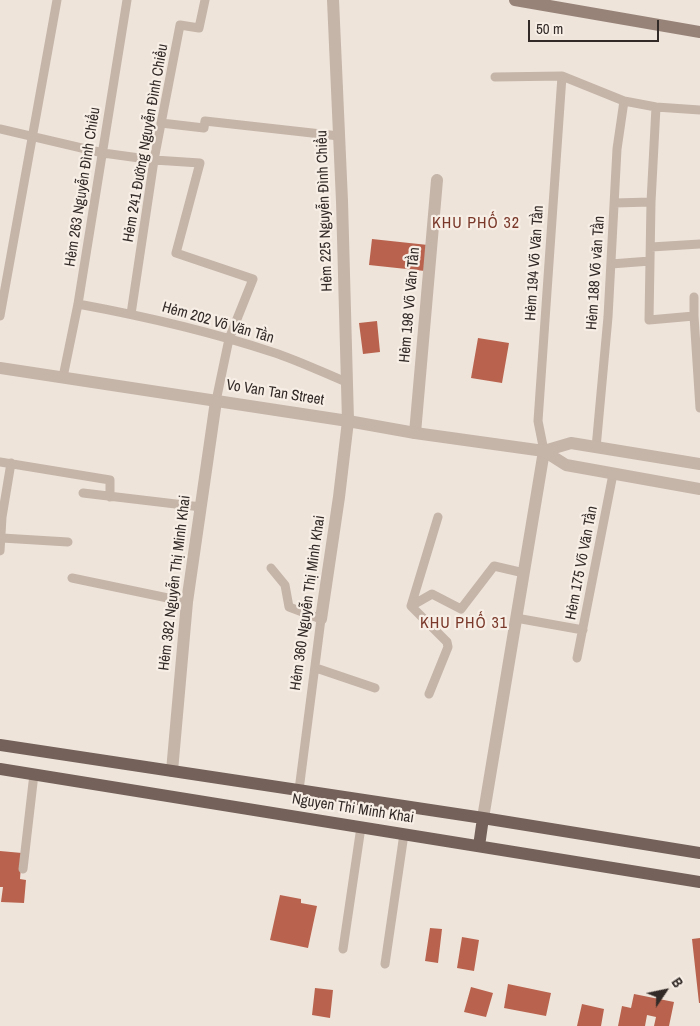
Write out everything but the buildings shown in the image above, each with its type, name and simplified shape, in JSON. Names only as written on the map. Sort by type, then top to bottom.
[{"type":"main road","points":[[515,0],[700,32]]},
{"type":"main road","name":"Nguyen Thi Minh Khai","points":[[0,745],[483,818],[700,853]]},
{"type":"main road","name":"Nguyen Thi Minh Khai","points":[[0,769],[700,882]]},
{"type":"main road","points":[[479,846],[483,818]]},
{"type":"street","name":"Hẻm 225 Nguyễn Ðình Chiểu","points":[[333,0],[348,421]]},
{"type":"street","name":"Hẻm 198 Võ Văn Tần","points":[[416,433],[437,180]]},
{"type":"street","name":"Vo Van Tan Street","points":[[0,368],[216,400],[416,433],[544,451],[566,465],[700,489]]},
{"type":"street","name":"Hẻm 382 Nguyễn Thị Minh Khai","points":[[172,771],[187,602],[216,400]]},
{"type":"street","name":"Hẻm 360 Nguyễn Thị Minh Khai","points":[[321,619],[348,421]]},
{"type":"street","name":"Vo Van Tan Street","points":[[544,451],[571,443],[700,464]]},
{"type":"street","points":[[483,818],[544,451]]},
{"type":"lane","points":[[0,316],[57,0]]},
{"type":"lane","name":"Hẻm 263 Nguyễn Ðình Chiểu","points":[[63,377],[78,304],[127,0]]},
{"type":"lane","name":"Hẻm 241 Đường Nguyễn Đình Chiểu","points":[[132,314],[154,160],[180,25],[199,28],[205,0]]},
{"type":"lane","points":[[495,77],[562,76],[624,100],[656,106],[700,110]]},
{"type":"lane","name":"Hẻm 194 Võ Văn Tần","points":[[544,451],[538,421],[562,76]]},
{"type":"lane","name":"Hẻm 188 Võ văn Tần","points":[[596,448],[612,264],[617,150],[624,100]]},
{"type":"lane","points":[[656,106],[651,202],[649,320],[694,316]]},
{"type":"lane","points":[[161,123],[204,128],[205,121],[339,136]]},
{"type":"lane","points":[[0,129],[33,135],[103,153],[154,160],[200,162],[176,253],[253,279],[229,339],[216,400]]},
{"type":"lane","points":[[614,203],[651,202]]},
{"type":"lane","points":[[651,246],[700,244]]},
{"type":"lane","points":[[612,264],[650,261]]},
{"type":"lane","points":[[694,298],[700,408]]},
{"type":"lane","name":"Hẻm 202 Võ Văn Tần","points":[[78,304],[132,314],[229,339],[273,352],[346,382]]},
{"type":"lane","points":[[0,462],[110,480],[110,497]]},
{"type":"lane","points":[[0,551],[2,517],[11,463]]},
{"type":"lane","name":"Hẻm 175 Võ Văn Tần","points":[[577,658],[613,474]]},
{"type":"lane","points":[[83,493],[201,507]]},
{"type":"lane","points":[[411,606],[438,517]]},
{"type":"lane","points":[[2,538],[68,542]]},
{"type":"lane","points":[[411,606],[432,594],[461,609],[494,566],[524,573]]},
{"type":"lane","points":[[271,568],[285,585],[289,607],[321,619]]},
{"type":"lane","points":[[72,578],[187,602]]},
{"type":"lane","points":[[411,606],[447,642],[448,647],[429,694]]},
{"type":"lane","points":[[516,618],[583,630]]},
{"type":"lane","name":"Hẻm 360 Nguyễn Thị Minh Khai","points":[[299,790],[321,619]]},
{"type":"lane","points":[[316,668],[375,688]]},
{"type":"lane","points":[[24,869],[34,774]]},
{"type":"lane","points":[[343,949],[362,827]]},
{"type":"lane","points":[[385,964],[404,834]]},
{"type":"district","name":"KHU PHỐ 32","points":[[476,224]]},
{"type":"district","name":"KHU PHỐ 31","points":[[464,624]]}]
